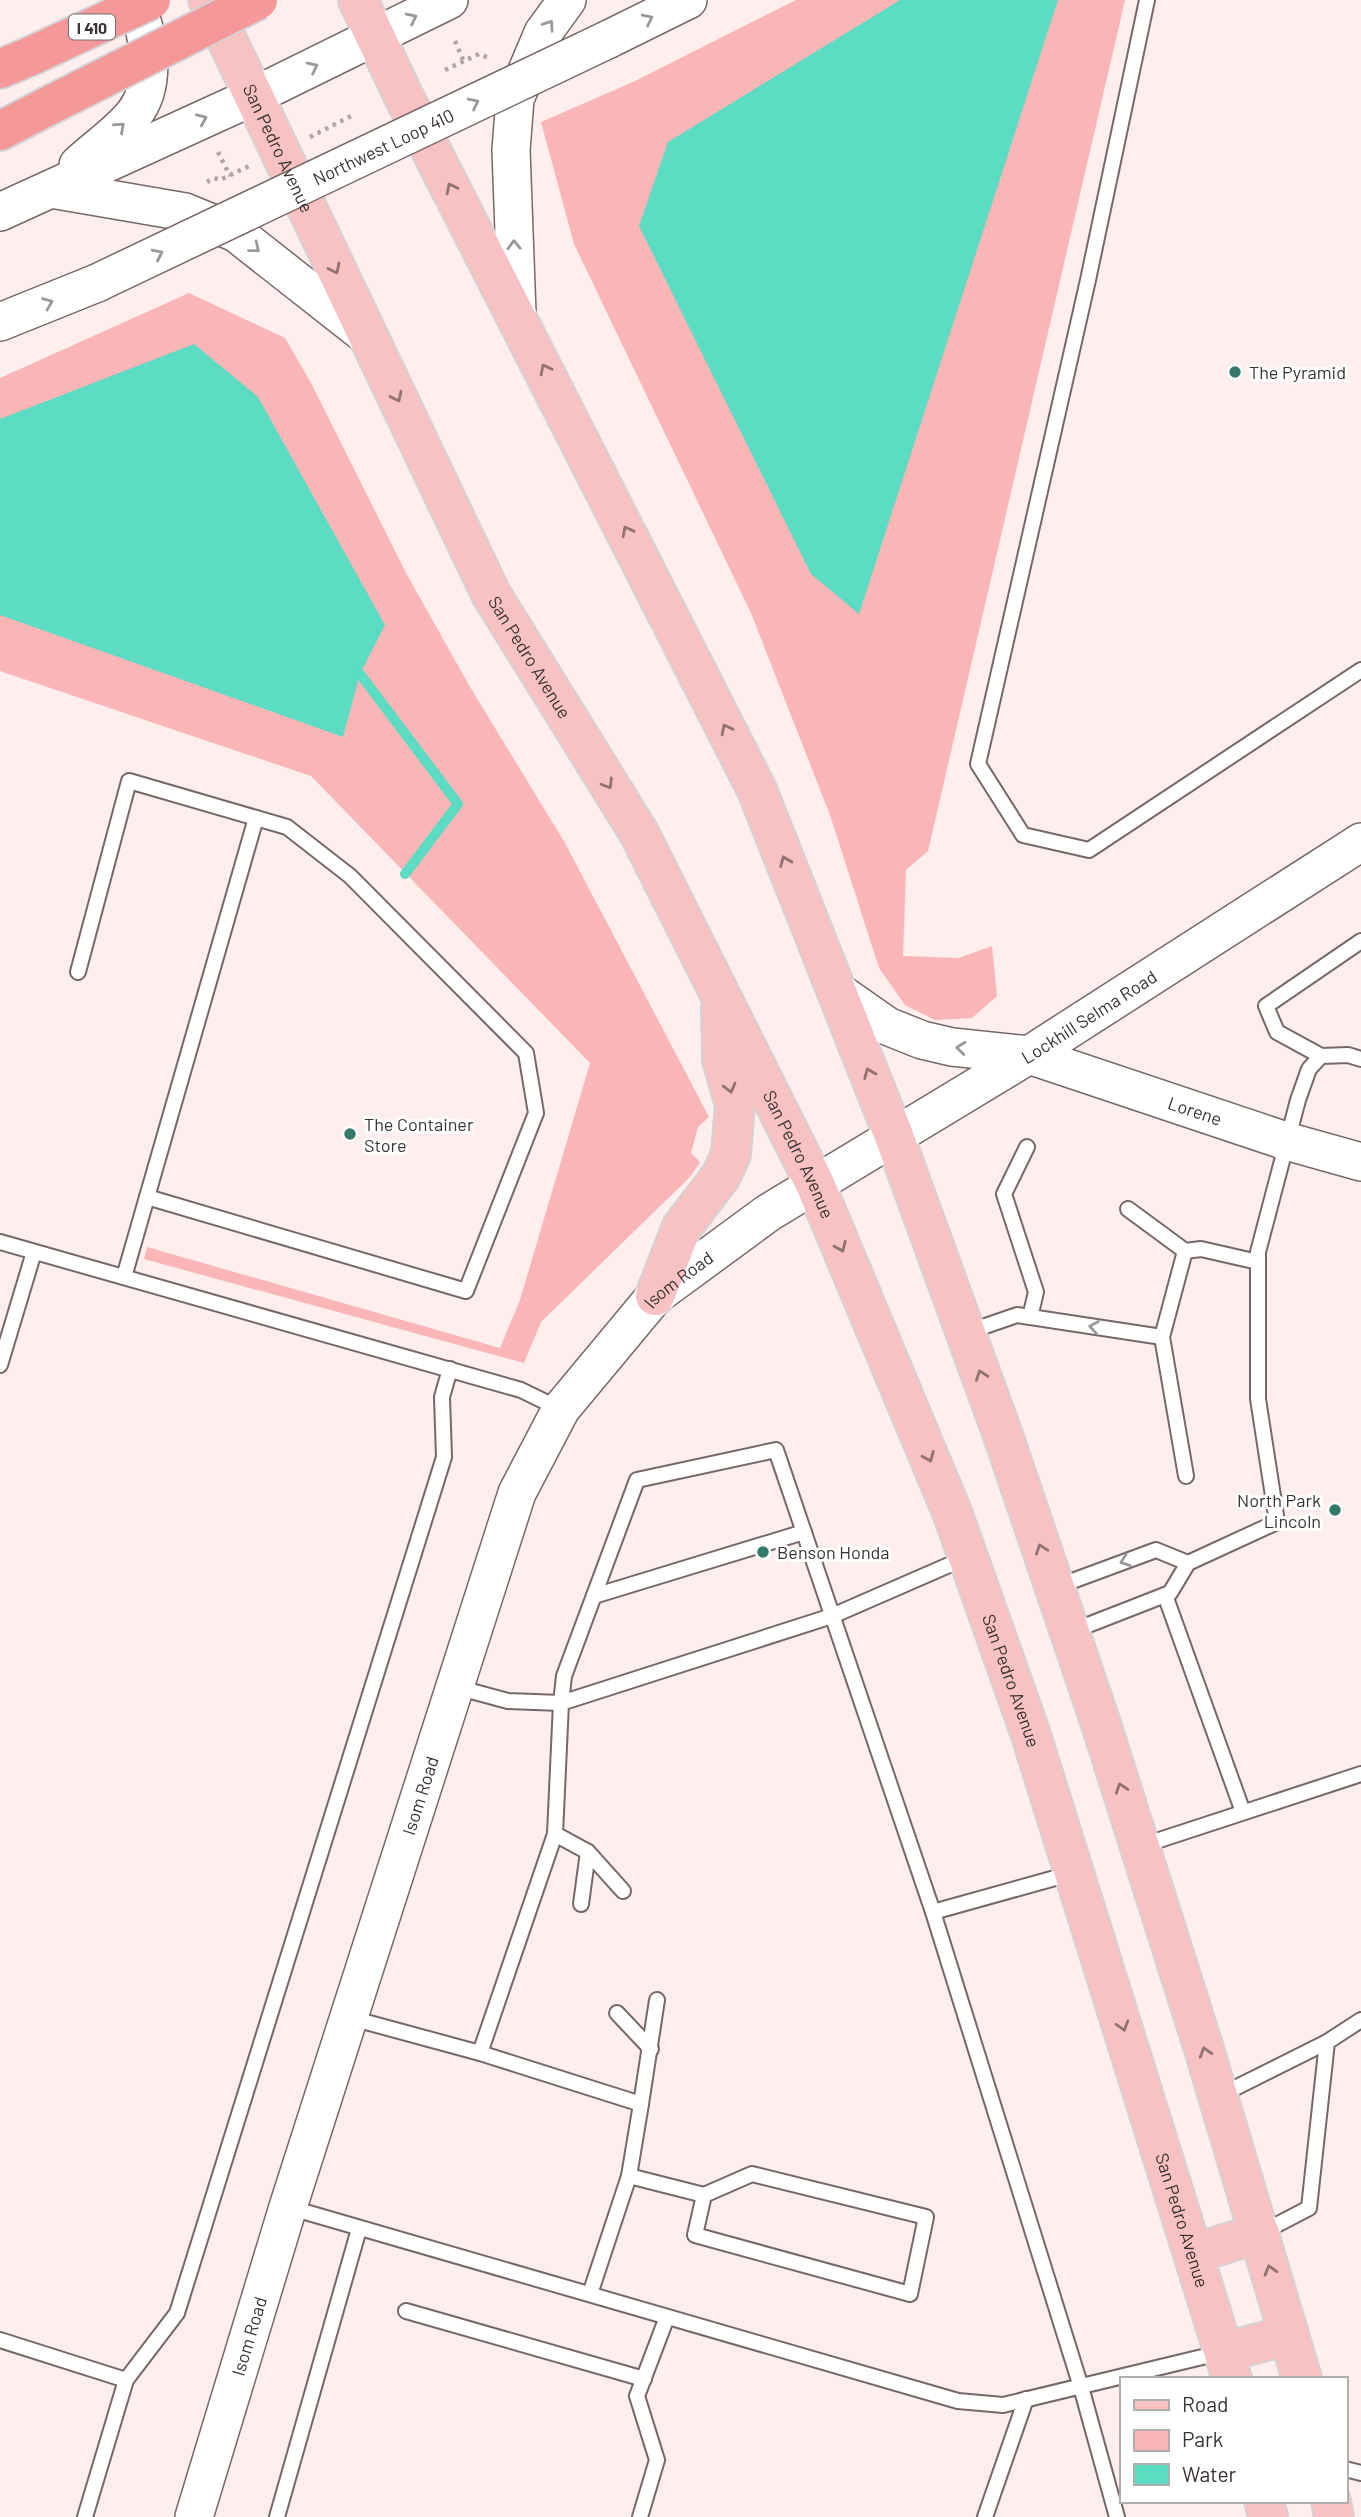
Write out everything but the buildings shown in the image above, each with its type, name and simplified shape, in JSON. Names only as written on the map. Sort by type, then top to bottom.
[{"type":"highway","name":"I 410","points":[[16,62],[151,0]]},
{"type":"highway","points":[[0,131],[258,0]]},
{"type":"main road","points":[[51,189],[134,113],[148,88],[148,46],[142,16],[134,0]]},
{"type":"main road","name":"San Pedro Avenue","points":[[208,0],[491,594],[639,833],[814,1184],[968,1557],[1030,1732],[1229,2365]]},
{"type":"main road","points":[[358,0],[757,790],[837,991],[894,1136],[1069,1632],[1140,1846],[1218,2096],[1301,2377]]},
{"type":"main road","points":[[0,212],[252,97],[449,0]]},
{"type":"main road","points":[[517,313],[511,150],[515,99],[543,33],[567,0]]},
{"type":"main road","name":"Northwest Loop 410","points":[[0,322],[97,283],[688,0]]},
{"type":"main road","points":[[51,189],[184,212],[236,233],[367,336]]},
{"type":"main road","name":"Lockhill Selma Road","points":[[814,1184],[1029,1055],[1361,842]]},
{"type":"main road","name":"Lorene","points":[[837,991],[887,1026],[922,1040],[952,1047],[1029,1055],[1286,1141],[1361,1162]]},
{"type":"main road","points":[[655,1296],[682,1227],[721,1176],[731,1154],[735,1105],[722,1060],[720,996]]},
{"type":"main road","name":"Isom Road","points":[[194,2517],[288,2207],[351,2018],[517,1493],[561,1409],[655,1296],[768,1213],[814,1184]]},
{"type":"main road","points":[[1195,2253],[1260,2234]]},
{"type":"main road","points":[[1229,2365],[1289,2335]]},
{"type":"lane","points":[[1147,0],[1085,293],[978,764],[1023,835],[1088,850],[1361,670]]},
{"type":"lane","points":[[78,972],[128,781],[286,827],[350,876],[526,1053],[536,1112],[466,1291],[147,1197]]},
{"type":"lane","points":[[124,1277],[256,818]]},
{"type":"lane","points":[[1361,941],[1266,1006],[1277,1032],[1321,1056],[1348,1055],[1361,1059]]},
{"type":"lane","points":[[1069,1632],[1165,1595],[1170,1592],[1188,1563],[1277,1522],[1258,1399],[1258,1252],[1286,1141],[1309,1069],[1321,1056]]},
{"type":"lane","points":[[1027,1147],[1004,1194],[1036,1292],[1030,1317]]},
{"type":"lane","points":[[1128,1209],[1185,1251],[1201,1249],[1258,1262]]},
{"type":"lane","points":[[0,1242],[521,1390],[561,1409]]},
{"type":"lane","points":[[1185,1251],[1161,1337],[1186,1476]]},
{"type":"lane","points":[[0,1365],[34,1252]]},
{"type":"lane","points":[[965,1333],[1017,1315],[1161,1337]]},
{"type":"lane","points":[[85,2517],[126,2380],[177,2313],[444,1457],[442,1397],[450,1369]]},
{"type":"lane","points":[[480,2053],[555,1834],[564,1676],[638,1480],[776,1450],[933,1912],[1081,2386],[1117,2517]]},
{"type":"lane","points":[[594,1596],[804,1532]]},
{"type":"lane","points":[[1054,1588],[1156,1550],[1188,1563]]},
{"type":"lane","points":[[454,1687],[508,1701],[561,1703],[832,1616],[968,1557]]},
{"type":"lane","points":[[1165,1595],[1243,1812]]},
{"type":"lane","points":[[1140,1846],[1361,1774]]},
{"type":"lane","points":[[555,1834],[588,1852],[623,1891]]},
{"type":"lane","points":[[581,1904],[588,1852]]},
{"type":"lane","points":[[933,1912],[1074,1872]]},
{"type":"lane","points":[[590,2294],[629,2176],[657,2000]]},
{"type":"lane","points":[[617,2013],[651,2049]]},
{"type":"lane","points":[[351,2018],[480,2053],[641,2104]]},
{"type":"lane","points":[[1218,2096],[1327,2042],[1361,2020]]},
{"type":"lane","points":[[1260,2234],[1309,2208],[1327,2042]]},
{"type":"lane","points":[[629,2176],[704,2195],[752,2175],[926,2217],[910,2294],[695,2235],[704,2195]]},
{"type":"lane","points":[[288,2207],[958,2401],[1003,2405],[1081,2386],[1120,2380]]},
{"type":"lane","points":[[277,2517],[359,2229]]},
{"type":"lane","points":[[406,2311],[644,2379]]},
{"type":"lane","points":[[640,2517],[657,2460],[637,2396],[667,2317]]},
{"type":"lane","points":[[0,2340],[126,2380]]},
{"type":"lane","points":[[1144,2377],[1229,2365]]},
{"type":"lane","points":[[985,2517],[1026,2399]]},
{"type":"path","points":[[455,41],[464,62]]},
{"type":"path","points":[[310,136],[353,116]]},
{"type":"path","points":[[218,152],[230,176]]},
{"type":"green space","points":[[796,0],[1125,0],[928,851],[906,870],[903,956],[959,958],[992,946],[997,996],[972,1018],[935,1020],[905,1005],[879,968],[830,815],[751,613],[574,244],[541,122],[633,82]]},
{"type":"green space","points":[[189,293],[285,338],[311,383],[406,573],[470,687],[565,843],[709,1117],[698,1127],[691,1153],[700,1162],[690,1177],[541,1322],[524,1363],[144,1259],[147,1247],[500,1348],[520,1300],[590,1063],[311,776],[0,671],[0,378]]},
{"type":"water","points":[[900,0],[1058,0],[859,614],[811,574],[639,226],[668,142]]},
{"type":"water","points":[[194,344],[258,397],[385,625],[360,674],[343,737],[0,615],[0,419]]},
{"type":"waterway","points":[[360,674],[458,804],[405,874]]},
{"type":"place","name":"The Pyramid","points":[[1235,372]]},
{"type":"place","name":"The Container Store","points":[[350,1134]]},
{"type":"place","name":"North Park Lincoln","points":[[1335,1510]]},
{"type":"place","name":"Benson Honda","points":[[763,1552]]}]
